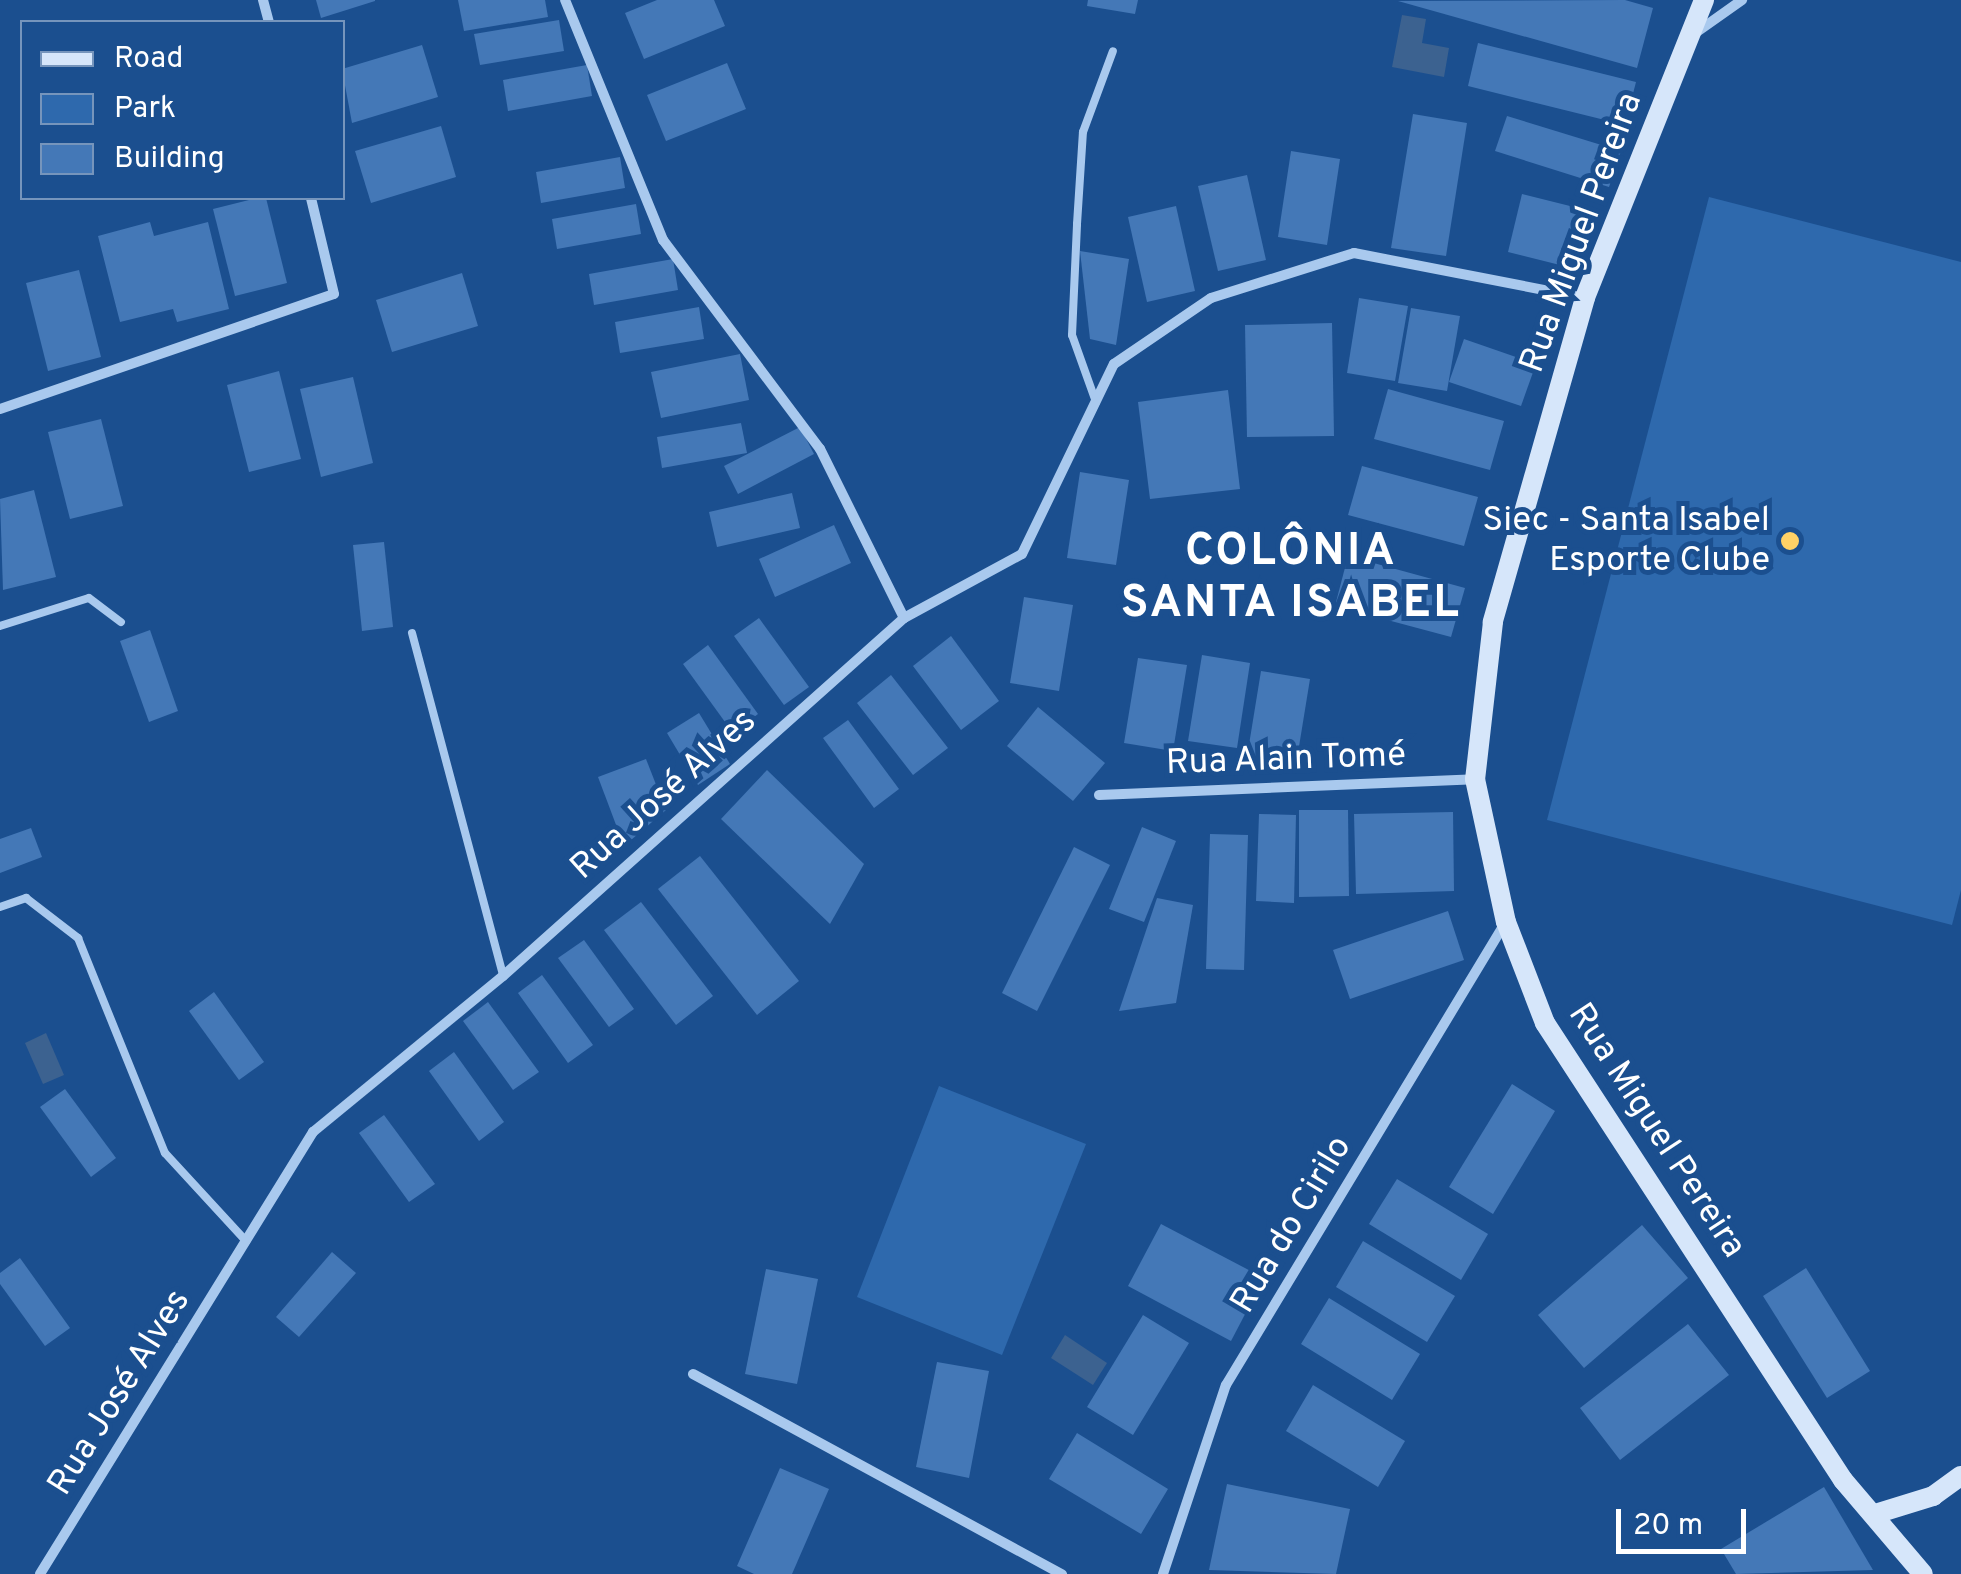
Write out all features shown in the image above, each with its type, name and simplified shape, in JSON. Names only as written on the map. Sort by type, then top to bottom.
[{"type":"street","points":[[564,0],[662,240],[820,449],[904,618]]},
{"type":"street","name":"Rua Miguel Pereira","points":[[1704,0],[1585,298],[1493,622],[1475,779],[1506,922],[1546,1023],[1843,1480],[1924,1574]]},
{"type":"street","points":[[1690,38],[1742,0]]},
{"type":"street","points":[[0,409],[334,294],[311,200]]},
{"type":"street","name":"Rua José Alves","points":[[40,1574],[313,1132],[503,976],[904,618],[1022,554],[1114,364],[1211,298],[1354,253],[1585,298]]},
{"type":"street","name":"Rua Alain Tomé","points":[[1099,795],[1475,779]]},
{"type":"street","name":"Rua do Cirilo","points":[[1163,1574],[1226,1385],[1506,922]]},
{"type":"street","points":[[693,1374],[1062,1574]]},
{"type":"street","points":[[1875,1514],[1933,1496],[1961,1476]]},
{"type":"lane","points":[[1096,402],[1072,335],[1077,224],[1083,132],[1114,51]]},
{"type":"lane","points":[[0,626],[89,598],[121,622]]},
{"type":"lane","points":[[412,632],[503,976]]},
{"type":"lane","points":[[0,908],[26,898],[78,938],[166,1153],[246,1241]]},
{"type":"green space","name":"Siec - Santa Isabel Esporte Clube","points":[[1709,197],[1961,262],[1961,890],[1952,925],[1547,820]]},
{"type":"green space","points":[[939,1086],[1086,1144],[1002,1355],[857,1297]]},
{"type":"shaded area","points":[[1402,15],[1426,19],[1422,43],[1449,48],[1444,77],[1392,67]]},
{"type":"shaded area","points":[[46,1033],[64,1075],[43,1084],[25,1043]]},
{"type":"shaded area","points":[[1065,1335],[1107,1363],[1093,1385],[1051,1358]]},
{"type":"building","points":[[316,0],[375,0],[375,1],[321,18]]},
{"type":"building","points":[[458,0],[545,0],[548,17],[464,31]]},
{"type":"building","points":[[657,0],[714,0],[725,26],[644,59],[625,13]]},
{"type":"building","points":[[1088,0],[1138,0],[1135,14],[1087,6]]},
{"type":"building","points":[[1625,0],[1653,8],[1637,68],[1398,1]]},
{"type":"building","points":[[559,20],[564,51],[480,65],[474,34]]},
{"type":"building","points":[[1478,43],[1636,82],[1625,125],[1468,86]]},
{"type":"building","points":[[422,45],[438,97],[352,123],[345,68]]},
{"type":"building","points":[[727,63],[746,109],[666,141],[647,95]]},
{"type":"building","points":[[587,65],[592,96],[508,111],[503,80]]},
{"type":"building","points":[[1413,114],[1467,123],[1446,256],[1391,248]]},
{"type":"building","points":[[1507,116],[1621,151],[1609,187],[1495,151]]},
{"type":"building","points":[[441,126],[456,177],[371,203],[355,151]]},
{"type":"building","points":[[1291,151],[1340,159],[1327,245],[1278,237]]},
{"type":"building","points":[[620,157],[625,188],[541,203],[536,172]]},
{"type":"building","points":[[1247,175],[1266,260],[1218,271],[1198,186]]},
{"type":"building","points":[[1522,194],[1594,212],[1580,270],[1508,252]]},
{"type":"building","points":[[266,200],[287,283],[235,296],[213,209]]},
{"type":"building","points":[[636,204],[641,234],[557,249],[552,219]]},
{"type":"building","points":[[1176,206],[1195,291],[1147,302],[1128,217]]},
{"type":"building","points":[[150,222],[154,236],[208,222],[229,309],[177,322],[173,309],[120,322],[98,236]]},
{"type":"building","points":[[1080,251],[1129,259],[1116,345],[1090,339]]},
{"type":"building","points":[[673,259],[678,290],[594,305],[589,274]]},
{"type":"building","points":[[79,270],[101,357],[48,371],[26,283]]},
{"type":"building","points":[[462,273],[478,326],[392,352],[376,300]]},
{"type":"building","points":[[1359,298],[1408,306],[1395,381],[1347,373]]},
{"type":"building","points":[[699,307],[704,339],[620,353],[615,322]]},
{"type":"building","points":[[1411,308],[1460,316],[1447,391],[1398,383]]},
{"type":"building","points":[[1332,323],[1334,436],[1247,437],[1245,325]]},
{"type":"building","points":[[1464,339],[1536,364],[1521,406],[1449,382]]},
{"type":"building","points":[[740,354],[749,400],[661,418],[651,372]]},
{"type":"building","points":[[279,371],[301,459],[249,472],[227,385]]},
{"type":"building","points":[[353,377],[373,463],[321,477],[300,389]]},
{"type":"building","points":[[1388,389],[1504,421],[1490,470],[1374,439]]},
{"type":"building","points":[[1228,390],[1240,489],[1150,499],[1138,402]]},
{"type":"building","points":[[101,419],[123,506],[70,519],[48,432]]},
{"type":"building","points":[[741,423],[747,453],[662,468],[657,437]]},
{"type":"building","points":[[800,427],[814,454],[738,494],[724,466]]},
{"type":"building","points":[[1362,466],[1478,497],[1464,546],[1348,515]]},
{"type":"building","points":[[1080,472],[1129,480],[1116,565],[1067,558]]},
{"type":"building","points":[[34,490],[56,577],[3,590],[0,499]]},
{"type":"building","points":[[792,493],[800,528],[717,547],[709,512]]},
{"type":"building","points":[[834,525],[851,563],[775,597],[759,559]]},
{"type":"building","points":[[384,542],[393,627],[362,631],[353,545]]},
{"type":"building","points":[[1348,556],[1465,588],[1451,637],[1335,606]]},
{"type":"building","points":[[1024,597],[1073,605],[1059,691],[1010,683]]},
{"type":"building","points":[[759,618],[809,687],[784,705],[734,636]]},
{"type":"building","points":[[150,630],[178,711],[149,722],[120,641]]},
{"type":"building","points":[[951,636],[999,701],[961,730],[913,666]]},
{"type":"building","points":[[708,645],[758,714],[733,733],[683,664]]},
{"type":"building","points":[[1202,655],[1250,663],[1237,748],[1188,741]]},
{"type":"building","points":[[1138,658],[1187,665],[1173,751],[1124,743]]},
{"type":"building","points":[[1261,671],[1310,679],[1296,765],[1247,757]]},
{"type":"building","points":[[891,675],[948,748],[913,775],[857,703]]},
{"type":"building","points":[[1038,707],[1105,763],[1073,801],[1007,746]]},
{"type":"building","points":[[699,713],[730,764],[698,785],[667,733]]},
{"type":"building","points":[[848,720],[899,789],[874,808],[823,738]]},
{"type":"building","points":[[646,759],[666,810],[624,846],[598,777]]},
{"type":"building","points":[[767,770],[864,864],[830,924],[721,819]]},
{"type":"building","points":[[1299,810],[1348,810],[1349,896],[1299,897]]},
{"type":"building","points":[[1453,812],[1454,891],[1356,894],[1354,814]]},
{"type":"building","points":[[1259,814],[1296,815],[1294,903],[1256,901]]},
{"type":"building","points":[[1142,827],[1176,841],[1144,922],[1109,909]]},
{"type":"building","points":[[31,828],[42,857],[0,873],[0,839]]},
{"type":"building","points":[[1210,834],[1248,835],[1244,970],[1206,969]]},
{"type":"building","points":[[1074,847],[1110,865],[1037,1011],[1002,993]]},
{"type":"building","points":[[700,856],[799,981],[757,1015],[658,889]]},
{"type":"building","points":[[1157,898],[1193,905],[1176,1003],[1119,1011]]},
{"type":"building","points":[[641,902],[713,996],[676,1025],[604,930]]},
{"type":"building","points":[[1448,911],[1464,960],[1350,999],[1333,950]]},
{"type":"building","points":[[584,940],[634,1009],[609,1027],[558,958]]},
{"type":"building","points":[[542,975],[593,1045],[568,1063],[518,993]]},
{"type":"building","points":[[214,992],[264,1062],[239,1080],[189,1011]]},
{"type":"building","points":[[488,1002],[539,1072],[513,1090],[463,1021]]},
{"type":"building","points":[[454,1052],[504,1122],[479,1141],[429,1071]]},
{"type":"building","points":[[1512,1084],[1555,1111],[1493,1214],[1449,1187]]},
{"type":"building","points":[[65,1089],[116,1158],[91,1177],[40,1107]]},
{"type":"building","points":[[384,1115],[435,1184],[409,1202],[359,1133]]},
{"type":"building","points":[[1397,1179],[1488,1234],[1461,1280],[1369,1224]]},
{"type":"building","points":[[1161,1224],[1264,1278],[1231,1341],[1128,1286]]},
{"type":"building","points":[[1642,1225],[1688,1278],[1584,1368],[1538,1315]]},
{"type":"building","points":[[1363,1241],[1455,1296],[1427,1342],[1336,1287]]},
{"type":"building","points":[[332,1252],[356,1273],[299,1337],[276,1317]]},
{"type":"building","points":[[20,1258],[70,1328],[45,1346],[0,1284],[0,1273]]},
{"type":"building","points":[[1806,1268],[1870,1371],[1827,1398],[1763,1296]]},
{"type":"building","points":[[766,1269],[818,1279],[797,1384],[745,1374]]},
{"type":"building","points":[[1329,1298],[1420,1354],[1392,1400],[1301,1344]]},
{"type":"building","points":[[1143,1315],[1189,1343],[1133,1435],[1087,1407]]},
{"type":"building","points":[[1688,1324],[1729,1375],[1620,1460],[1580,1408]]},
{"type":"building","points":[[937,1362],[989,1371],[969,1478],[916,1467]]},
{"type":"building","points":[[1313,1385],[1405,1441],[1378,1487],[1286,1431]]},
{"type":"building","points":[[1077,1433],[1168,1489],[1141,1534],[1049,1479]]},
{"type":"building","points":[[780,1468],[829,1489],[792,1574],[754,1574],[737,1566]]},
{"type":"building","points":[[1227,1484],[1350,1509],[1336,1574],[1209,1570]]},
{"type":"building","points":[[1824,1487],[1873,1570],[1736,1574],[1721,1549]]},
{"type":"place","name":"Siec - Santa Isabel Esporte Clube","points":[[1790,541]]},
{"type":"district","name":"COLÔNIA SANTA ISABEL","points":[[1291,579]]}]
